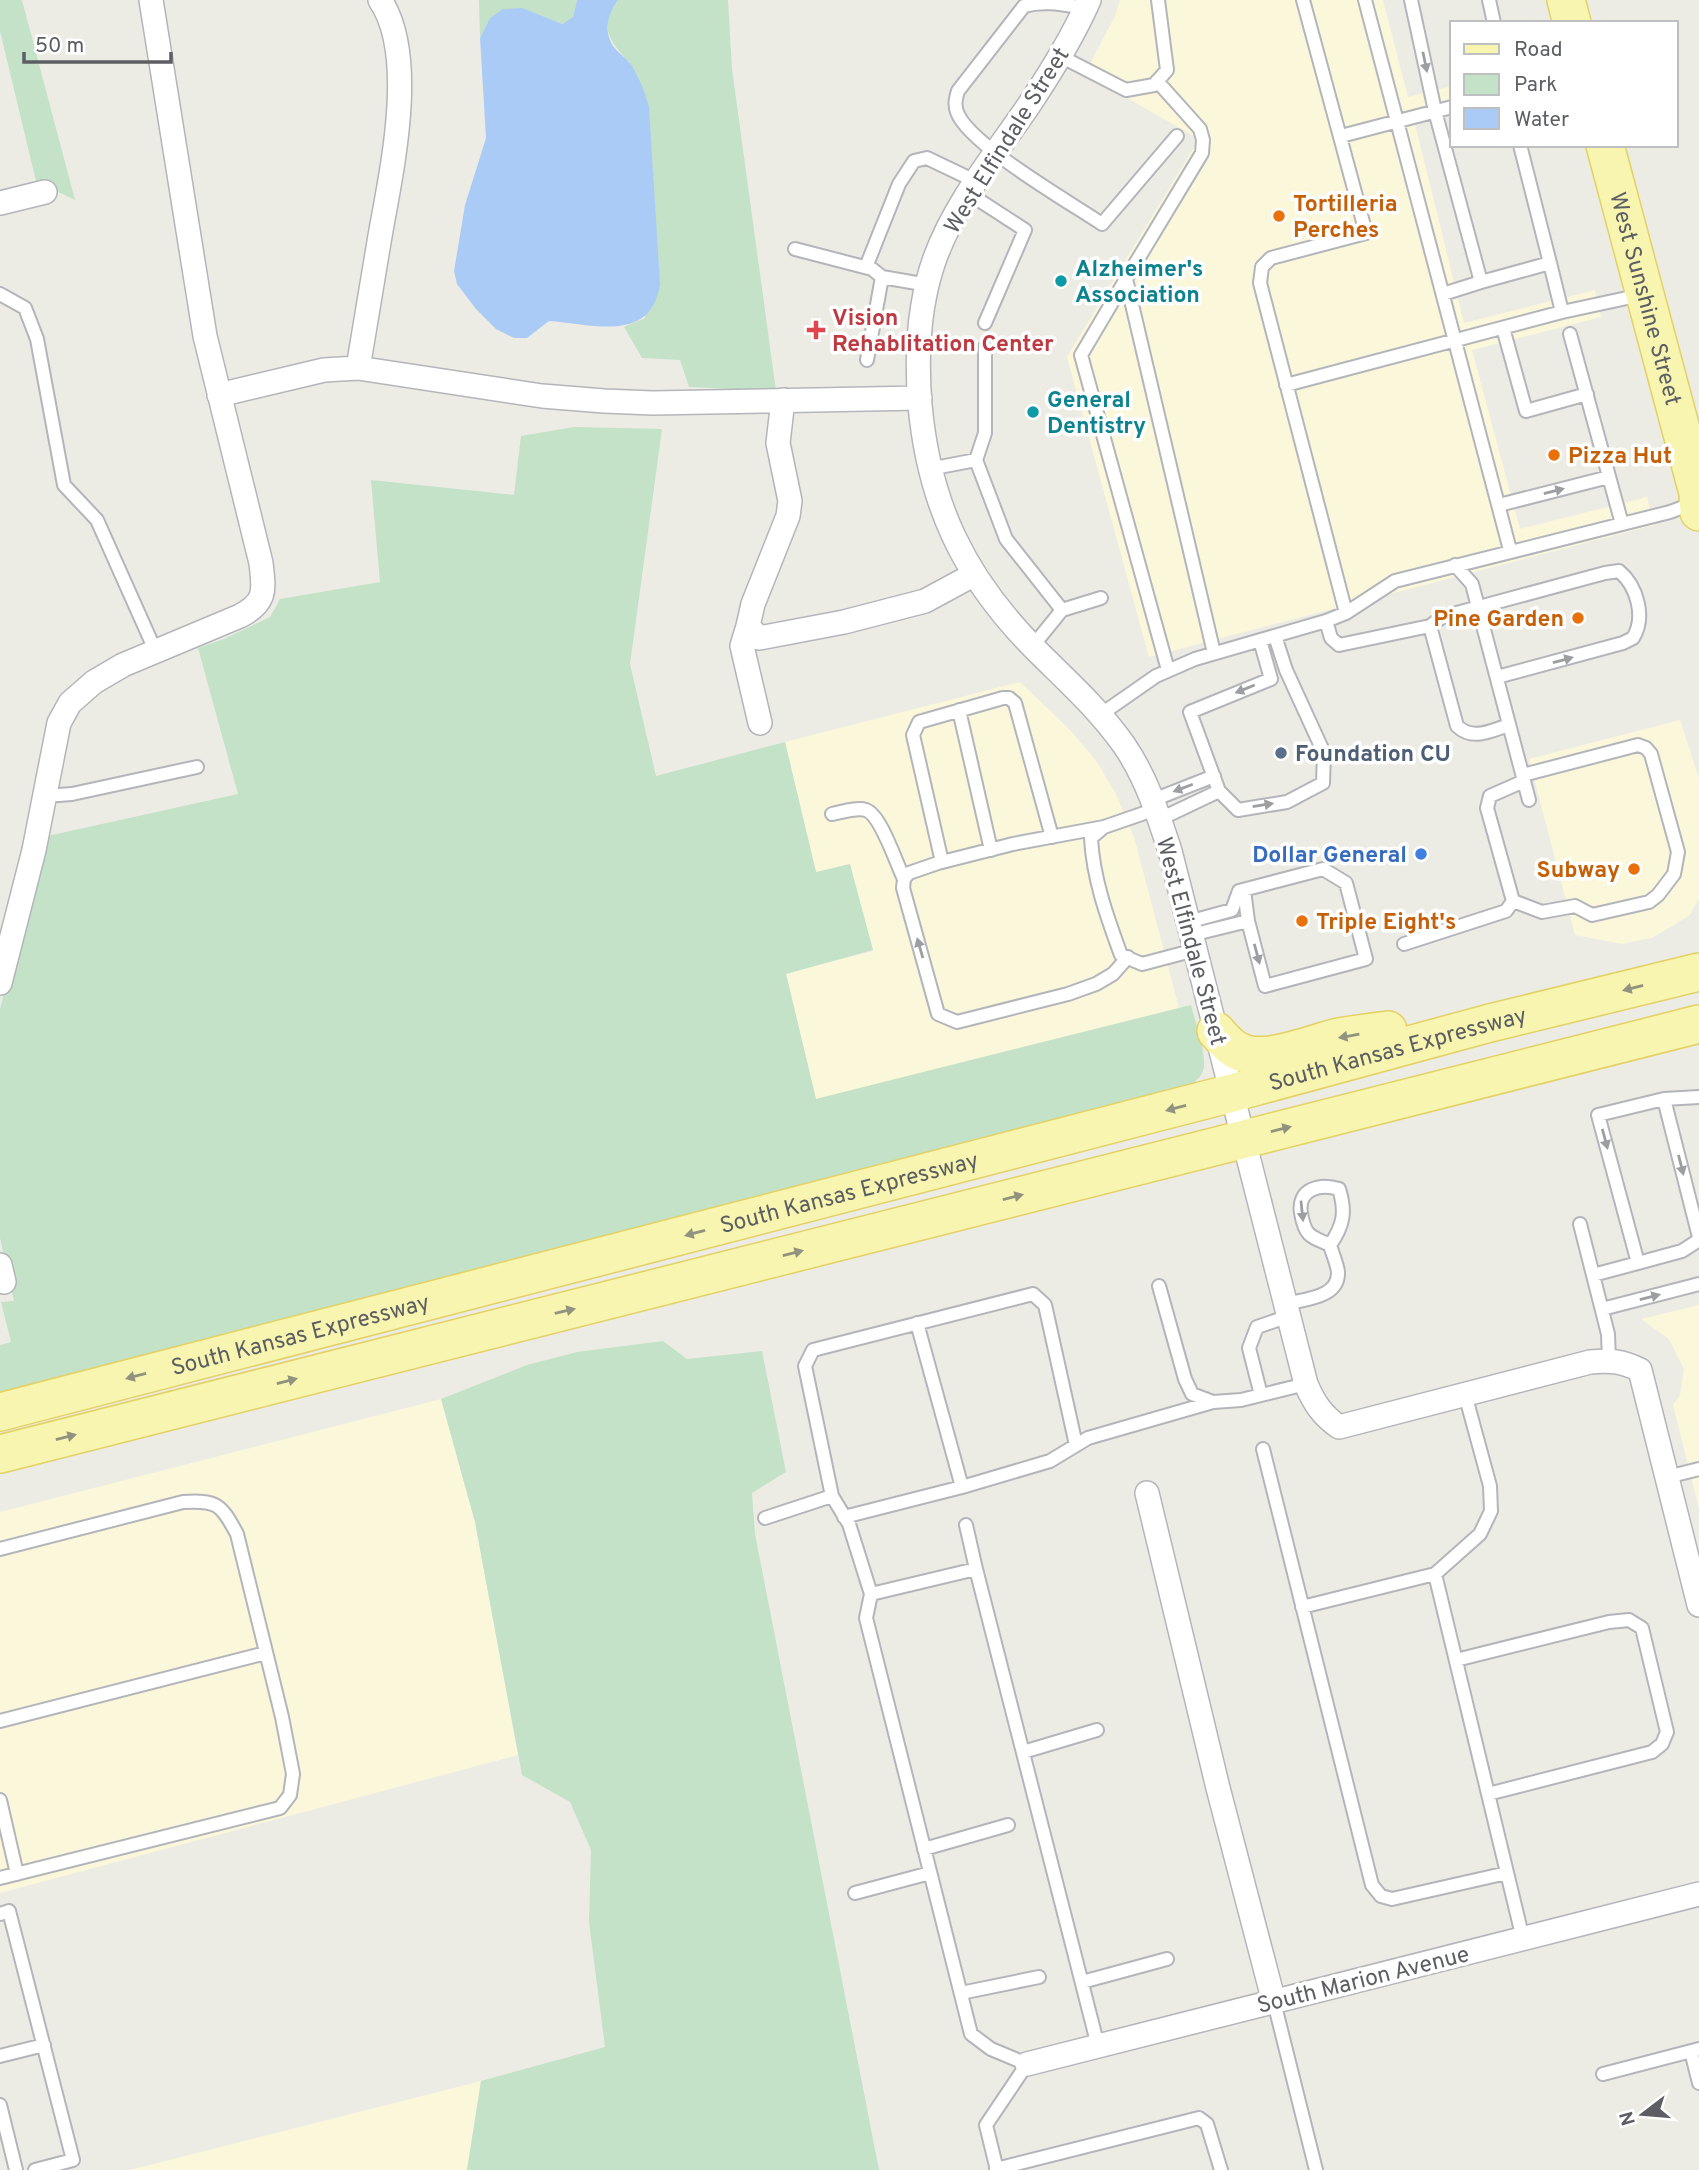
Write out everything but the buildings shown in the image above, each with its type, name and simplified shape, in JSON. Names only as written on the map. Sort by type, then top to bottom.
[{"type":"main road","points":[[1566,0],[1571,21]]},
{"type":"main road","name":"West Sunshine Street","points":[[1606,147],[1699,501]]},
{"type":"main road","name":"South Kansas Expressway","points":[[0,1412],[612,1255],[1490,1023],[1699,972]]},
{"type":"main road","points":[[1216,1031],[1227,1044],[1238,1051],[1248,1055],[1262,1055],[1374,1031],[1490,1023]]},
{"type":"main road","name":"South Kansas Expressway","points":[[0,1454],[1699,1024]]},
{"type":"main road","points":[[1332,1116],[1480,1103],[1699,1048]]},
{"type":"street","points":[[0,983],[34,850],[59,723],[70,703],[94,682],[123,665],[240,616],[254,609],[262,597],[261,563],[205,336],[151,0]]},
{"type":"street","points":[[358,368],[397,134],[398,75],[394,35],[380,0]]},
{"type":"street","name":"West Elfindale Street","points":[[1087,4],[1060,56],[971,187],[946,231],[928,285],[920,338],[919,398],[929,469],[944,518],[973,575],[992,601],[1100,715],[1125,746],[1156,809],[1192,936],[1306,1384],[1312,1400],[1323,1416],[1339,1427],[1590,1362],[1609,1360]]},
{"type":"street","points":[[0,203],[45,192]]},
{"type":"street","points":[[219,395],[324,370],[358,368],[542,396],[653,403],[919,398]]},
{"type":"street","points":[[760,723],[742,646],[753,604],[788,516],[790,501],[778,443],[783,400]]},
{"type":"street","points":[[748,626],[759,638],[844,622],[925,601],[973,575]]},
{"type":"street","points":[[1609,1360],[1640,1370],[1699,1605]]},
{"type":"street","points":[[1147,1493],[1274,2002]]},
{"type":"street","name":"South Marion Avenue","points":[[1027,2064],[1699,1894]]},
{"type":"lane","points":[[1060,56],[1126,90],[1154,85],[1167,70],[1158,0]]},
{"type":"lane","points":[[1303,0],[1366,233],[1271,258],[1262,267],[1259,284],[1346,613]]},
{"type":"lane","points":[[1366,0],[1510,550]]},
{"type":"lane","points":[[1411,0],[1435,111],[1481,282]]},
{"type":"lane","points":[[1489,0],[1494,21]]},
{"type":"lane","points":[[1087,4],[1034,1],[1024,6],[958,91],[956,110],[961,120],[995,153],[1102,224],[1177,136]]},
{"type":"lane","points":[[1157,81],[1200,129],[1202,153],[1081,355],[1168,670]]},
{"type":"lane","points":[[1341,136],[1450,107]]},
{"type":"lane","points":[[1521,147],[1562,312]]},
{"type":"lane","points":[[866,267],[899,184],[914,161],[927,158],[971,187],[1025,230],[985,323]]},
{"type":"lane","points":[[795,249],[866,267],[882,277],[928,285]]},
{"type":"lane","points":[[1443,294],[1550,263]]},
{"type":"lane","points":[[867,360],[882,277]]},
{"type":"lane","points":[[1126,279],[1214,653]]},
{"type":"lane","points":[[0,294],[25,308],[37,339],[64,485],[97,520],[155,650]]},
{"type":"lane","points":[[1286,385],[1562,312],[1644,294]]},
{"type":"lane","points":[[1503,328],[1526,411],[1587,394]]},
{"type":"lane","points":[[1570,334],[1622,524]]},
{"type":"lane","points":[[985,347],[985,433],[976,460],[1006,539],[1062,610]]},
{"type":"lane","points":[[929,469],[976,460]]},
{"type":"lane","points":[[1499,505],[1609,477]]},
{"type":"lane","points":[[1100,715],[1168,670],[1214,653],[1326,621],[1346,613],[1395,581],[1670,512],[1699,501]]},
{"type":"lane","points":[[1455,565],[1472,584],[1529,800]]},
{"type":"lane","points":[[1326,621],[1331,638],[1339,645],[1430,626],[1442,617],[1619,571],[1630,580],[1640,617],[1633,638],[1497,677]]},
{"type":"lane","points":[[1032,646],[1062,610],[1101,598]]},
{"type":"lane","points":[[1430,626],[1457,726],[1465,733],[1474,735],[1510,725]]},
{"type":"lane","points":[[1275,636],[1286,670],[1324,753],[1323,783],[1287,802],[1238,810],[1219,791],[1190,712],[1271,679],[1286,670]]},
{"type":"lane","points":[[1260,640],[1271,679]]},
{"type":"lane","points":[[936,864],[912,735],[919,722],[1003,698],[1009,698],[1015,703],[1052,836]]},
{"type":"lane","points":[[959,710],[991,850]]},
{"type":"lane","points":[[1638,744],[1646,748],[1651,754],[1678,852],[1674,874],[1658,895],[1649,901],[1592,915],[1575,906],[1542,912],[1513,901],[1487,808],[1490,796],[1524,778],[1638,744]]},
{"type":"lane","points":[[45,796],[72,794],[197,766]]},
{"type":"lane","points":[[1128,957],[1112,974],[1096,984],[1068,994],[957,1022],[938,1014],[903,888],[904,879],[909,873],[936,864],[1052,836],[1104,827],[1156,809],[1214,776]]},
{"type":"lane","points":[[1156,809],[1182,808],[1219,791]]},
{"type":"lane","points":[[832,814],[865,810],[873,814],[882,826],[893,858],[904,879]]},
{"type":"lane","points":[[1104,827],[1091,838],[1092,862],[1121,955],[1142,964],[1232,910],[1239,891],[1323,869],[1346,883],[1366,959],[1265,986],[1248,921],[1244,890]]},
{"type":"lane","points":[[1405,944],[1506,911],[1513,901]]},
{"type":"lane","points":[[1192,936],[1248,921]]},
{"type":"lane","points":[[1638,1263],[1598,1115],[1664,1099],[1699,1097]]},
{"type":"lane","points":[[1593,1275],[1682,1251],[1699,1239],[1664,1099]]},
{"type":"lane","points":[[1261,1395],[1249,1349],[1257,1327],[1333,1288],[1338,1273],[1330,1245],[1310,1234],[1302,1220],[1301,1197],[1308,1190],[1325,1184],[1339,1189],[1344,1205],[1342,1226],[1330,1245]]},
{"type":"lane","points":[[1580,1224],[1608,1334],[1609,1360]]},
{"type":"lane","points":[[1602,1309],[1699,1284]]},
{"type":"lane","points":[[1158,1286],[1185,1379],[1192,1394],[1213,1402]]},
{"type":"lane","points":[[1076,1445],[1045,1304],[1033,1294],[813,1350],[805,1366],[832,1496],[849,1524],[871,1594],[866,1618],[971,2035],[991,2049],[1027,2064],[986,2125],[996,2169],[1199,2118],[1207,2124],[1221,2170]]},
{"type":"lane","points":[[917,1323],[962,1487]]},
{"type":"lane","points":[[845,1517],[1050,1461],[1088,1438],[1213,1402],[1241,1400],[1306,1384]]},
{"type":"lane","points":[[1302,1606],[1435,1574],[1480,1534],[1491,1511],[1490,1486],[1465,1394]]},
{"type":"lane","points":[[1263,1448],[1373,1885],[1381,1896],[1392,1899],[1507,1873]]},
{"type":"lane","points":[[1667,1478],[1699,1469]]},
{"type":"lane","points":[[765,1518],[832,1496]]},
{"type":"lane","points":[[0,1549],[183,1502],[208,1501],[226,1513],[237,1534],[282,1717],[293,1774],[290,1795],[280,1808],[0,1878]]},
{"type":"lane","points":[[966,1525],[1098,2046]]},
{"type":"lane","points":[[871,1594],[976,1569]]},
{"type":"lane","points":[[1435,1574],[1523,1939]]},
{"type":"lane","points":[[1456,1660],[1609,1622],[1629,1620],[1642,1628],[1667,1732],[1662,1744],[1652,1752],[1488,1794]]},
{"type":"lane","points":[[0,1721],[266,1653]]},
{"type":"lane","points":[[1023,1752],[1097,1730]]},
{"type":"lane","points":[[0,1800],[18,1874]]},
{"type":"lane","points":[[924,1849],[1008,1825]]},
{"type":"lane","points":[[855,1893],[930,1873]]},
{"type":"lane","points":[[0,1914],[9,1911],[73,2160],[35,2170]]},
{"type":"lane","points":[[1082,1982],[1167,1959]]},
{"type":"lane","points":[[961,1993],[1039,1977]]},
{"type":"lane","points":[[1274,2002],[1316,2170]]},
{"type":"lane","points":[[0,2056],[44,2045]]},
{"type":"lane","points":[[1603,2074],[1695,2050],[1699,2083]]},
{"type":"lane","points":[[0,2105],[16,2170]]},
{"type":"shaded area","points":[[1120,0],[1383,0],[1408,97],[1450,86],[1450,115],[1415,124],[1464,323],[1595,290],[1601,317],[1472,350],[1520,529],[1647,497],[1654,525],[1149,657],[1067,357],[1199,139],[1085,74],[1115,16]]},
{"type":"shaded area","points":[[1020,682],[1070,730],[1095,759],[1116,794],[1134,837],[1179,1008],[816,1099],[786,973],[873,951],[816,872],[785,742]]},
{"type":"shaded area","points":[[1680,720],[1699,778],[1699,899],[1689,916],[1652,938],[1622,944],[1575,935],[1529,759]]},
{"type":"shaded area","points":[[1699,1305],[1699,1509],[1673,1405],[1680,1395],[1684,1369],[1669,1339],[1641,1319]]},
{"type":"shaded area","points":[[441,1399],[475,1522],[518,1755],[0,1893],[0,1512]]},
{"type":"shaded area","points":[[481,2081],[467,2170],[130,2170]]},
{"type":"green space","points":[[0,0],[22,0],[75,200],[36,181],[0,31]]},
{"type":"green space","points":[[479,0],[577,0],[573,17],[562,24],[545,18],[490,18],[480,38]]},
{"type":"green space","points":[[618,0],[728,0],[732,69],[776,391],[689,387],[680,360],[642,358],[624,327],[645,318],[630,63],[616,48],[607,26],[608,18]]},
{"type":"green space","points":[[574,427],[662,429],[630,664],[656,776],[785,742],[816,872],[850,864],[873,950],[786,974],[816,1099],[1191,1005],[1204,1057],[1203,1071],[1194,1082],[1182,1090],[0,1400],[0,1345],[11,1342],[1,1302],[14,1301],[0,1238],[0,1009],[43,837],[238,794],[198,648],[270,617],[280,599],[380,582],[371,480],[514,495],[521,436]]},
{"type":"green space","points":[[663,1341],[687,1359],[762,1351],[786,1472],[752,1493],[755,1534],[879,2170],[467,2170],[481,2081],[605,2047],[589,1922],[591,1850],[570,1802],[522,1775],[475,1522],[441,1399],[527,1365],[577,1352]]},
{"type":"water","points":[[577,0],[618,0],[609,16],[608,34],[613,46],[632,66],[649,107],[660,284],[654,303],[645,316],[633,323],[601,326],[549,321],[527,338],[514,338],[496,329],[476,309],[457,284],[454,271],[465,205],[486,138],[480,38],[490,18],[503,9],[522,8],[562,24],[573,17]]},
{"type":"place","name":"Tortilleria Perches","points":[[1279,216]]},
{"type":"place","name":"Alzheimer's Association","points":[[1061,281]]},
{"type":"place","name":"Vision Rehablitation Center","points":[[816,330]]},
{"type":"place","name":"General Dentistry","points":[[1033,412]]},
{"type":"place","name":"Pizza Hut","points":[[1554,455]]},
{"type":"place","name":"Pine Garden","points":[[1578,618]]},
{"type":"place","name":"Foundation CU","points":[[1281,753]]},
{"type":"place","name":"Dollar General","points":[[1421,854]]},
{"type":"place","name":"Subway","points":[[1634,869]]},
{"type":"place","name":"Triple Eight's","points":[[1302,921]]}]
